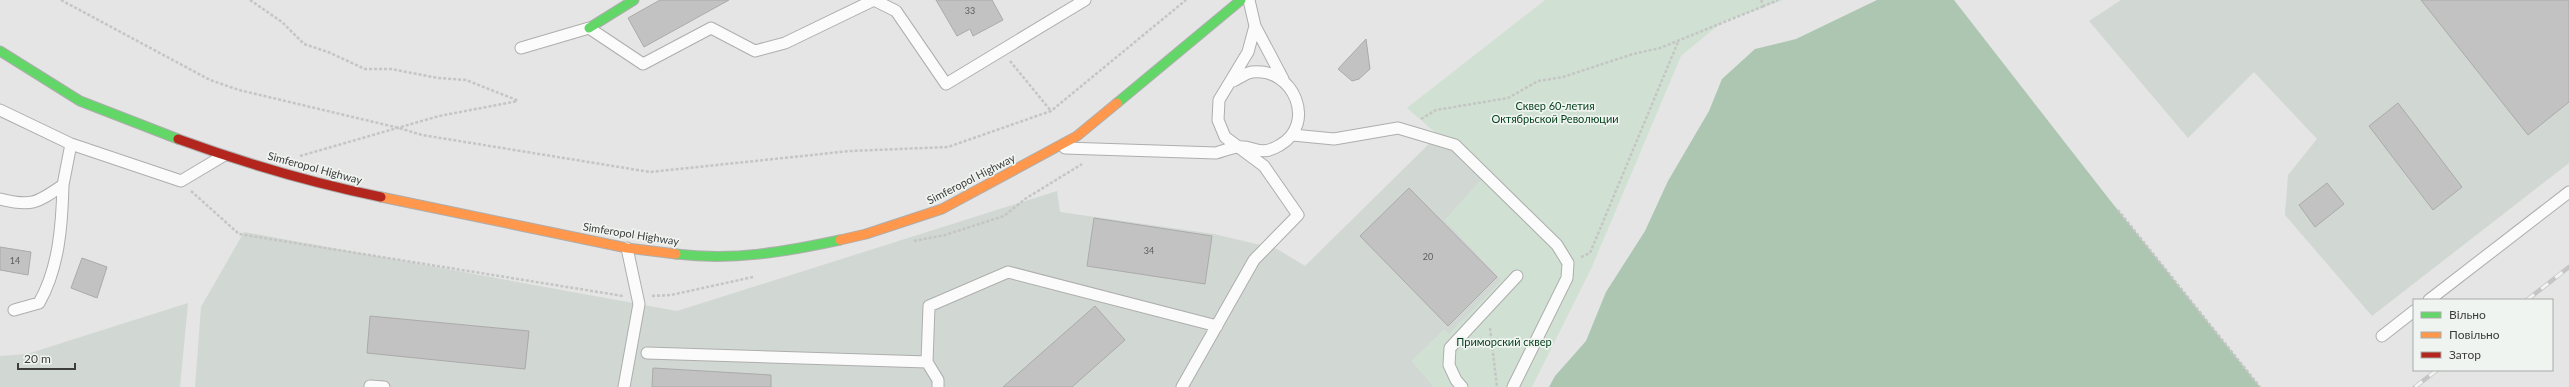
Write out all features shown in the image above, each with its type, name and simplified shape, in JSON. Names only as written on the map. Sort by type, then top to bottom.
[{"type":"main road","points":[[589,28],[634,0]]},
{"type":"main road","name":"Simferopol Highway","points":[[0,51],[80,101],[134,124],[224,156],[346,190],[627,248],[711,258],[777,253],[866,234],[942,209],[1077,136],[1241,0]]},
{"type":"lane","points":[[521,48],[589,28],[643,64],[711,28],[755,51],[785,43],[874,0],[896,11],[946,84],[1085,0]]},
{"type":"lane","points":[[1054,149],[1095,147],[1216,153],[1238,147],[1264,152],[1281,145],[1293,135],[1299,116],[1296,97],[1283,79],[1255,26],[1249,0]]},
{"type":"lane","points":[[1182,387],[1254,260],[1298,215],[1264,166],[1226,137],[1218,120],[1219,100],[1233,81],[1248,52],[1255,26]]},
{"type":"lane","points":[[1233,81],[1251,72],[1267,72],[1283,79]]},
{"type":"lane","points":[[0,110],[71,144],[181,181],[224,156]]},
{"type":"lane","points":[[1293,135],[1334,139],[1398,128],[1455,145],[1557,245],[1568,263],[1566,278],[1513,387]]},
{"type":"lane","points":[[14,310],[39,303],[48,287],[61,227],[63,185],[71,144]]},
{"type":"lane","points":[[0,199],[18,203],[39,202],[63,185]]},
{"type":"lane","points":[[2430,299],[2569,192]]},
{"type":"lane","points":[[624,387],[639,304],[627,248]]},
{"type":"lane","points":[[938,387],[938,380],[927,362],[929,306],[1008,272],[1216,326]]},
{"type":"lane","points":[[1462,387],[1456,380],[1449,365],[1450,348],[1517,276]]},
{"type":"lane","points":[[2382,336],[2413,312]]},
{"type":"lane","points":[[647,352],[927,362]]},
{"type":"lane","points":[[370,386],[384,387]]},
{"type":"path","points":[[61,0],[135,38],[178,64],[224,85],[422,135],[650,172],[850,151],[948,148],[1050,111],[1186,0]]},
{"type":"path","points":[[250,0],[282,22],[304,44],[328,52],[365,69],[391,69],[438,78],[466,80],[519,101],[439,116],[296,156]]},
{"type":"path","points":[[1761,0],[1764,6]]},
{"type":"path","points":[[1398,128],[1436,110],[1508,98],[1538,81],[1563,77],[1678,41],[1778,0]]},
{"type":"path","points":[[1568,263],[1590,254],[1678,41]]},
{"type":"path","points":[[1001,50],[1050,111]]},
{"type":"path","points":[[2118,210],[2260,387]]},
{"type":"path","points":[[1487,307],[1497,387]]},
{"type":"shaded area","points":[[1877,0],[1954,0],[2109,199],[2260,387],[1549,387],[1555,376],[1586,341],[1606,292],[1645,231],[1668,181],[1709,111],[1722,79],[1755,49],[1796,39]]},
{"type":"shaded area","points":[[2121,0],[2569,0],[2569,163],[2372,316],[2285,215],[2288,175],[2317,139],[2254,72],[2188,138],[2089,21]]},
{"type":"shaded area","points":[[1438,135],[1485,176],[1445,220],[1502,280],[1449,335],[1444,330],[1412,361],[1434,387],[195,387],[201,307],[244,232],[677,311],[1057,191],[1060,212],[1214,234],[1277,249],[1305,266]]},
{"type":"shaded area","points":[[188,303],[180,387],[0,387],[0,356],[27,354]]},
{"type":"green space","name":"Сквер 60-летия Октябрьской Революции","points":[[1545,0],[1783,0],[1722,22],[1681,56],[1591,269],[1532,387],[1434,387],[1412,361],[1444,330],[1449,334],[1502,280],[1445,220],[1485,176],[1407,108]]},
{"type":"building","points":[[660,0],[729,0],[644,47],[628,18]]},
{"type":"building","points":[[936,0],[992,0],[1003,20],[973,36],[970,29],[957,36]]},
{"type":"building","points":[[2421,0],[2569,0],[2569,102],[2528,135]]},
{"type":"building","points":[[1366,39],[1370,69],[1359,79],[1352,81],[1338,69]]},
{"type":"building","points":[[2398,103],[2462,187],[2433,210],[2369,126]]},
{"type":"building","points":[[2327,183],[2344,204],[2315,227],[2299,205]]},
{"type":"building","points":[[1409,188],[1497,277],[1448,326],[1360,236]]},
{"type":"building","points":[[1094,218],[1212,236],[1205,284],[1087,266]]},
{"type":"building","points":[[0,247],[31,252],[28,275],[0,270]]},
{"type":"building","points":[[82,258],[107,267],[97,298],[71,288]]},
{"type":"building","points":[[1095,306],[1125,340],[1072,387],[1003,387]]},
{"type":"building","points":[[370,316],[529,331],[525,369],[367,353]]},
{"type":"building","points":[[653,368],[771,375],[771,387],[652,387]]},
{"type":"railway","points":[[2528,299],[2569,267]]},
{"type":"railway","points":[[2415,387],[2436,371]]},
{"type":"traffic: fast","points":[[589,28],[634,0]]},
{"type":"traffic: fast","points":[[1117,103],[1241,0]]},
{"type":"traffic: fast","points":[[0,51],[80,101],[178,139]]},
{"type":"traffic: fast","points":[[676,254],[697,256],[739,256],[779,252],[840,240]]},
{"type":"traffic: slow","points":[[840,240],[866,234],[942,209],[1077,136],[1117,103]]},
{"type":"traffic: slow","points":[[381,197],[627,248],[676,254]]},
{"type":"traffic: jam","points":[[178,139],[278,172],[381,197]]},
{"type":"park label","name":"Приморский сквер","points":[[1504,342]]}]
